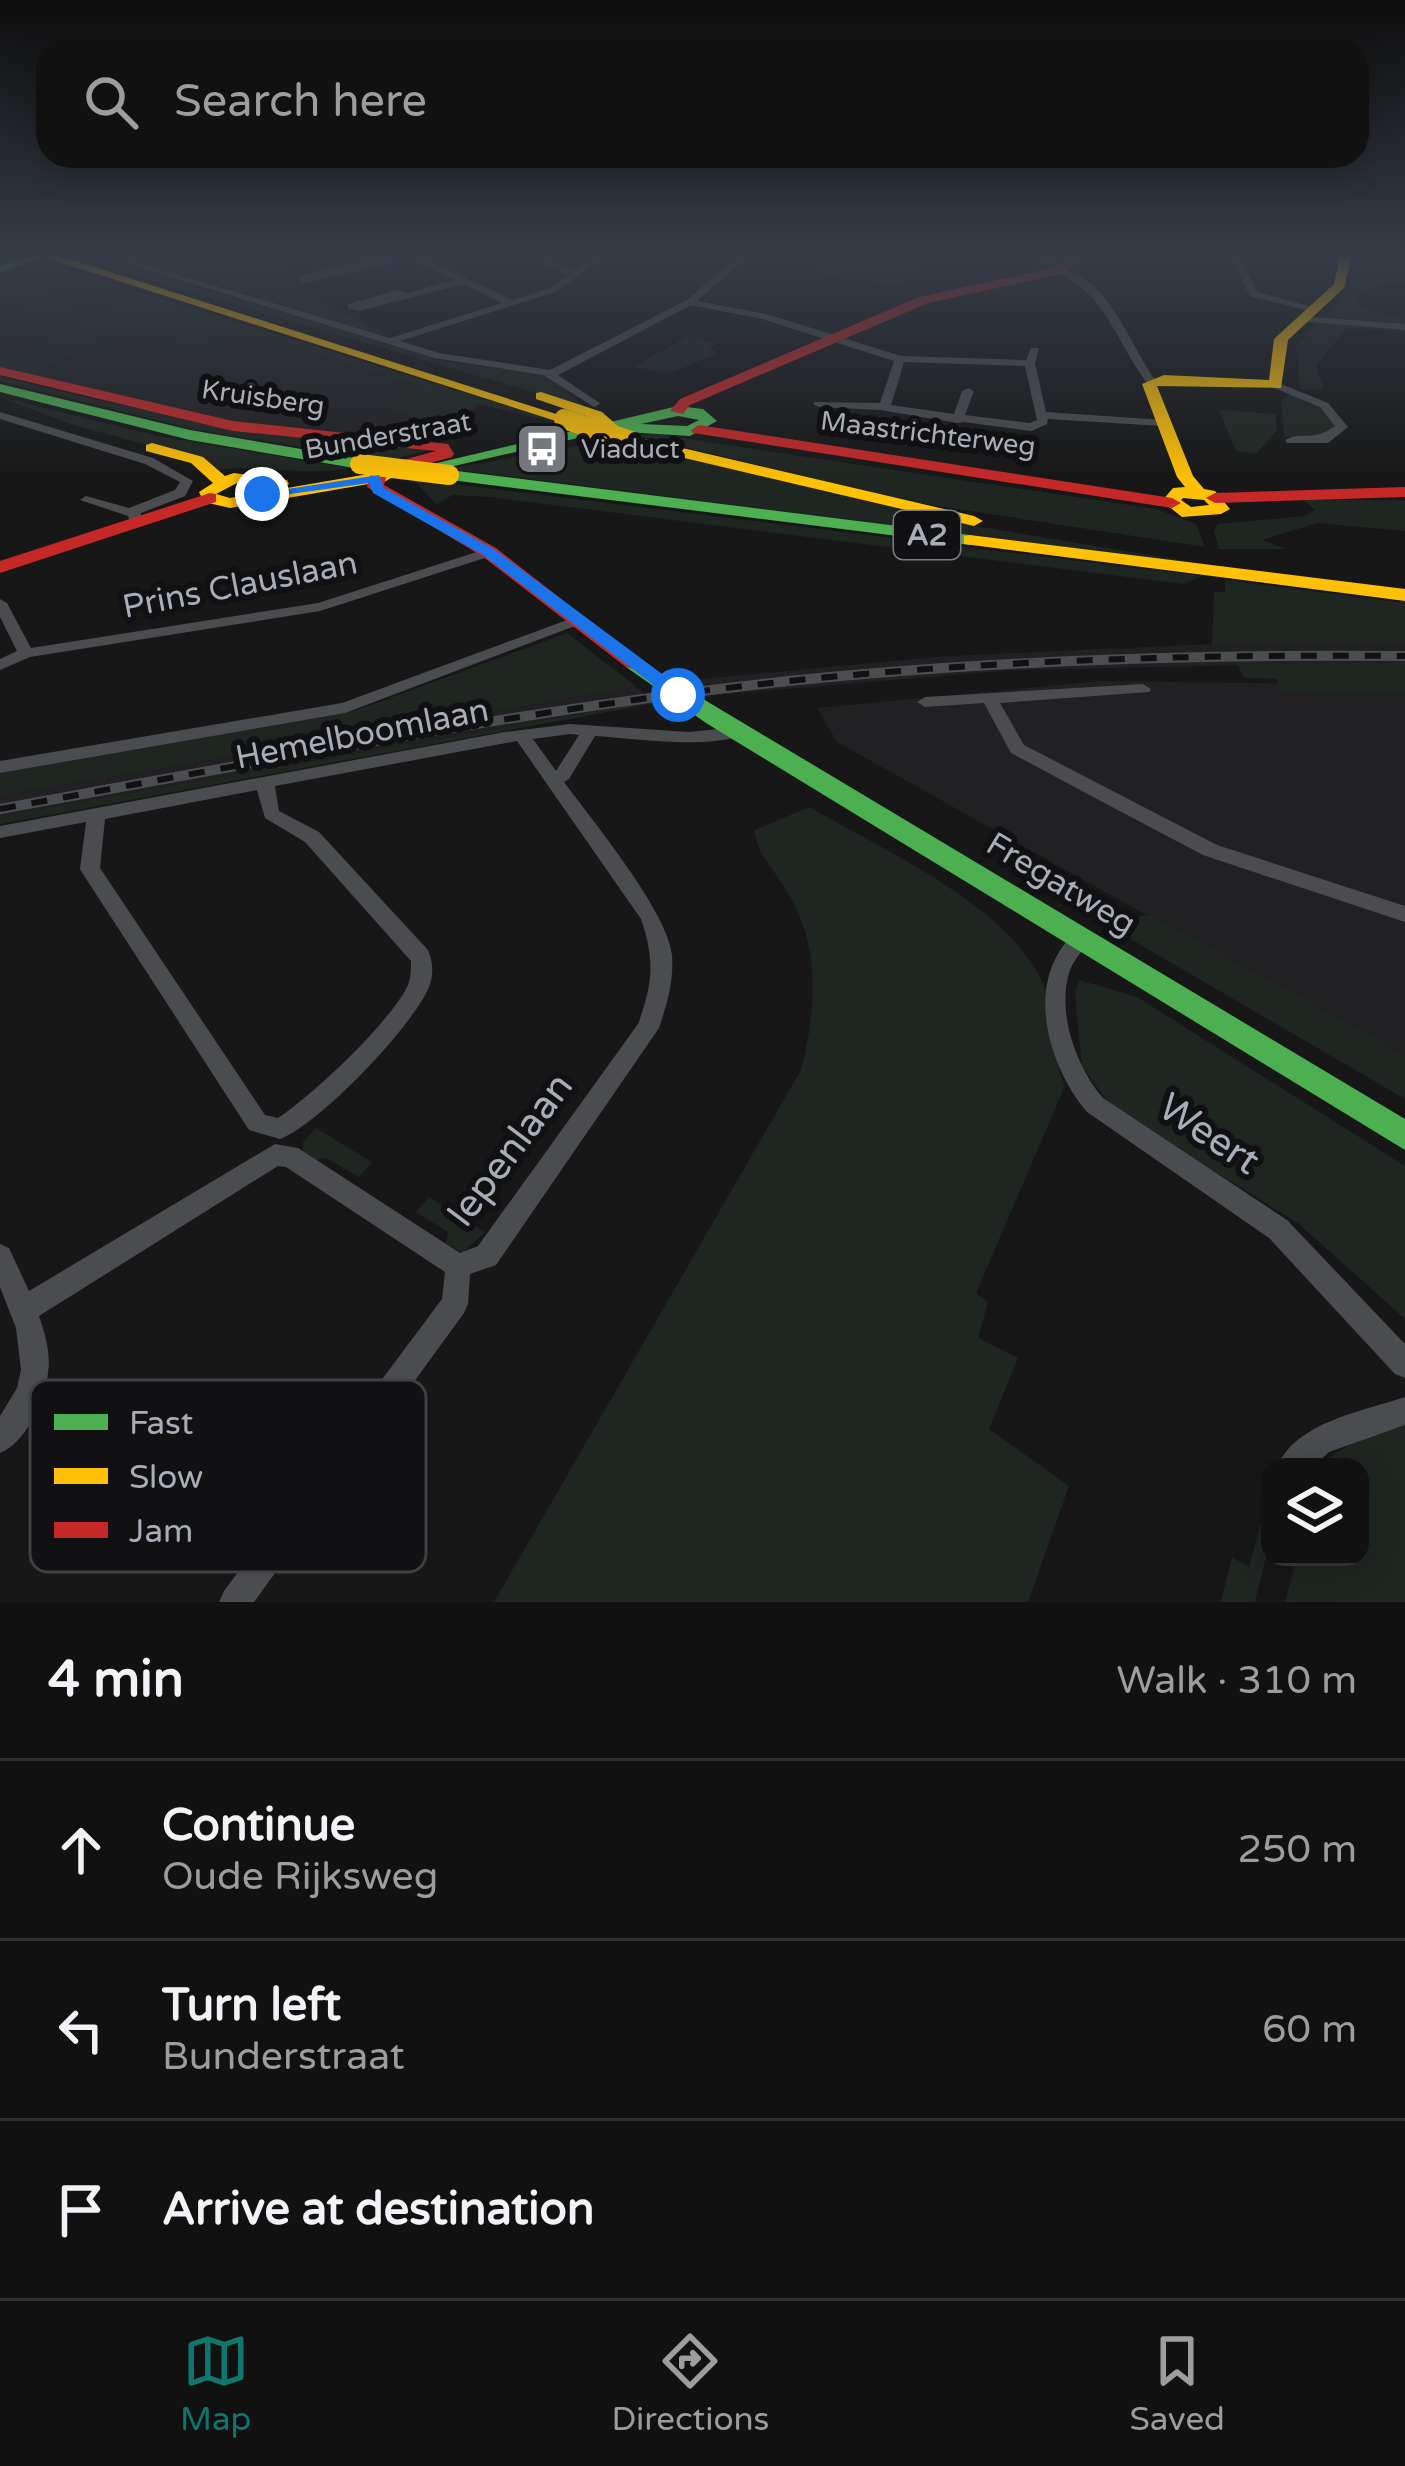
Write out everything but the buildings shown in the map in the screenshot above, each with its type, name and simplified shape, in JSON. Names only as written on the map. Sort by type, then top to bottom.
[{"type":"main road","name":"A2","points":[[280,331],[564,419],[612,424],[904,507],[1219,559],[1405,582]]},
{"type":"main road","name":"A2","points":[[311,331],[560,402],[612,424]]},
{"type":"main road","name":"Bunderstraat","points":[[264,488],[447,465],[612,424],[686,417],[855,331]]},
{"type":"main road","points":[[1192,495],[1151,381],[1276,385],[1278,345],[1294,331]]},
{"type":"main road","name":"Kruisberg","points":[[0,371],[198,420],[322,437],[442,446],[447,465]]},
{"type":"main road","name":"A2","points":[[0,388],[190,435],[367,471],[447,465],[1405,595]]},
{"type":"main road","points":[[0,410],[194,459],[216,489]]},
{"type":"main road","name":"Maastrichterweg","points":[[686,417],[750,440],[1099,488],[1280,498],[1405,492]]},
{"type":"main road","name":"Bunderstraat","points":[[264,488],[520,445]]},
{"type":"main road","name":"Fregatweg","points":[[367,471],[378,490],[489,552],[678,695],[1405,1136]]},
{"type":"main road","points":[[0,567],[216,489],[264,488]]},
{"type":"main road","name":"A2","points":[[1219,559],[1280,554]]},
{"type":"street","points":[[357,331],[425,352],[551,374],[612,424]]},
{"type":"street","points":[[391,341],[427,331]]},
{"type":"street","points":[[425,352],[450,331]]},
{"type":"street","points":[[551,374],[634,331]]},
{"type":"street","points":[[807,331],[900,359],[1033,357],[1043,422],[1030,427],[883,407],[819,404]]},
{"type":"street","points":[[1124,331],[1151,381]]},
{"type":"street","points":[[883,407],[900,359]]},
{"type":"street","points":[[1276,385],[1324,405],[1342,428],[1324,440],[1291,440]]},
{"type":"street","points":[[958,420],[968,391]]},
{"type":"street","points":[[0,410],[149,461],[188,481],[180,493],[134,518],[86,500]]},
{"type":"street","points":[[1042,415],[1163,423]]},
{"type":"street","name":"Prins Clauslaan","points":[[0,665],[26,652],[301,611],[489,552]]},
{"type":"street","points":[[0,603],[26,652]]},
{"type":"street","points":[[0,767],[345,708],[578,620]]},
{"type":"street","points":[[925,702],[1143,689]]},
{"type":"street","points":[[991,699],[1017,749],[1118,803],[1210,850],[1405,914]]},
{"type":"street","points":[[552,780],[563,775],[590,730]]},
{"type":"street","name":"Hemelboomlaan","points":[[0,832],[523,735],[590,730],[689,737],[738,732]]},
{"type":"street","name":"Iepenlaan","points":[[399,1380],[455,1304],[458,1266],[487,1256],[648,1028],[660,993],[662,952],[650,917],[523,735]]},
{"type":"street","points":[[23,1310],[277,1142],[408,1004],[423,971],[421,956],[312,837],[272,814],[265,783]]},
{"type":"street","points":[[96,814],[90,869],[257,1123],[290,1156],[458,1266]]},
{"type":"street","name":"Weert","points":[[1081,938],[1058,977],[1067,1069],[1078,1087],[1095,1105],[1278,1229],[1405,1364]]},
{"type":"street","points":[[0,1257],[38,1350],[35,1380]]},
{"type":"street","points":[[0,1439],[30,1392]]},
{"type":"street","points":[[1302,1458],[1320,1441],[1405,1411]]},
{"type":"street","name":"Iepenlaan","points":[[235,1602],[257,1572]]},
{"type":"shaded area","points":[[0,331],[258,331],[434,386],[440,416],[421,440],[272,430],[0,368]]},
{"type":"shaded area","points":[[62,331],[264,331],[564,424],[478,404],[450,438],[423,436],[430,424],[385,407],[422,387],[238,331],[197,349],[124,332],[27,376],[0,368],[0,359]]},
{"type":"shaded area","points":[[323,331],[343,331],[443,361],[546,374],[587,408]]},
{"type":"shaded area","points":[[1311,331],[1345,331],[1316,365],[1324,389],[1300,390],[1296,345]]},
{"type":"shaded area","points":[[688,336],[716,344],[709,348],[718,354],[669,373],[633,367]]},
{"type":"shaded area","points":[[0,376],[214,422],[430,450],[384,461],[192,429],[0,381]]},
{"type":"shaded area","points":[[1293,392],[1326,410],[1336,425],[1323,437],[1284,437],[1281,400]]},
{"type":"shaded area","points":[[0,397],[157,436],[349,468],[218,470],[203,460],[70,424]]},
{"type":"shaded area","points":[[1219,410],[1276,414],[1277,430],[1256,454],[1236,451]]},
{"type":"shaded area","points":[[654,434],[1156,509],[1196,524],[1205,547],[905,501],[635,435]]},
{"type":"shaded area","points":[[609,440],[976,526],[1210,565],[449,469]]},
{"type":"shaded area","points":[[413,479],[1202,576],[1184,584],[489,497],[453,495],[436,504]]},
{"type":"shaded area","points":[[1304,500],[1405,500],[1405,531],[1317,523],[1262,540],[1286,549],[1219,549],[1214,531],[1218,524],[1304,516],[1315,510]]},
{"type":"shaded area","points":[[1225,580],[1405,603],[1405,644],[1212,644],[1214,592],[1225,592]]},
{"type":"shaded area","points":[[567,633],[637,687],[0,796],[0,773],[357,710]]},
{"type":"shaded area","points":[[1212,644],[1405,644],[1405,662],[1013,670],[714,695],[690,680],[947,656]]},
{"type":"shaded area","points":[[1405,662],[1405,694],[1279,692],[1277,679],[1244,678],[1237,664]]},
{"type":"shaded area","points":[[1101,681],[1405,685],[1405,1079],[1257,977],[837,742],[817,708]]},
{"type":"shaded area","points":[[636,687],[652,701],[0,816],[0,796]]},
{"type":"shaded area","points":[[656,703],[0,824],[0,816]]},
{"type":"shaded area","points":[[810,807],[974,905],[1027,957],[1048,998],[1065,1086],[976,1293],[988,1302],[978,1338],[1018,1358],[989,1429],[1069,1486],[1028,1602],[494,1602],[801,1070],[812,999],[810,953],[796,908],[762,853],[754,830]]},
{"type":"shaded area","points":[[1151,915],[1405,1055],[1405,1099],[1120,933],[1138,916]]},
{"type":"shaded area","points":[[1079,980],[1137,997],[1405,1166],[1405,1319],[1298,1223],[1112,1108],[1082,1066],[1075,995]]},
{"type":"shaded area","points":[[316,1128],[372,1162],[359,1177],[326,1158],[316,1160],[303,1151],[303,1142]]},
{"type":"shaded area","points":[[429,1197],[485,1232],[462,1253],[446,1243],[448,1232],[416,1212]]},
{"type":"shaded area","points":[[1405,1426],[1405,1602],[1285,1602],[1295,1566],[1369,1566],[1369,1458],[1328,1458],[1361,1438]]},
{"type":"shaded area","points":[[1261,1521],[1264,1566],[1255,1602],[1221,1602],[1232,1557],[1249,1567]]},
{"type":"railway","points":[[0,809],[492,721],[789,681],[1097,660],[1405,656]]},
{"type":"traffic: fast","points":[[0,388],[190,435],[360,464]]},
{"type":"traffic: fast","points":[[432,466],[678,411],[698,412],[709,421],[690,431],[611,427]]},
{"type":"traffic: fast","points":[[449,475],[970,540]]},
{"type":"traffic: fast","points":[[633,663],[714,718],[1405,1136]]},
{"type":"traffic: slow","points":[[284,331],[564,419]]},
{"type":"traffic: slow","points":[[1197,492],[1185,477],[1149,384],[1164,379],[1276,385],[1281,339],[1290,331]]},
{"type":"traffic: slow","points":[[541,396],[597,415],[611,427]]},
{"type":"traffic: slow","points":[[564,419],[631,441]]},
{"type":"traffic: slow","points":[[631,441],[974,521]]},
{"type":"traffic: slow","points":[[152,448],[197,460],[221,481]]},
{"type":"traffic: slow","points":[[360,464],[449,475]]},
{"type":"traffic: slow","points":[[210,498],[230,503],[386,476]]},
{"type":"traffic: slow","points":[[208,492],[234,478],[281,484]]},
{"type":"traffic: slow","points":[[1179,492],[1209,495],[1221,509],[1188,513],[1171,501],[1179,492]]},
{"type":"traffic: slow","points":[[970,540],[1405,595]]},
{"type":"traffic: jam","points":[[678,411],[685,402],[852,331]]},
{"type":"traffic: jam","points":[[0,371],[233,426],[442,447],[446,454],[379,472],[375,487],[489,552],[633,663]]},
{"type":"traffic: jam","points":[[699,430],[1172,503]]},
{"type":"traffic: jam","points":[[1215,498],[1405,492]]},
{"type":"traffic: jam","points":[[0,567],[210,498]]},
{"type":"place","name":"Viaduct","points":[[542,449]]},
{"type":"route","points":[[262,494],[374,478],[378,490],[517,571],[678,695]]}]
